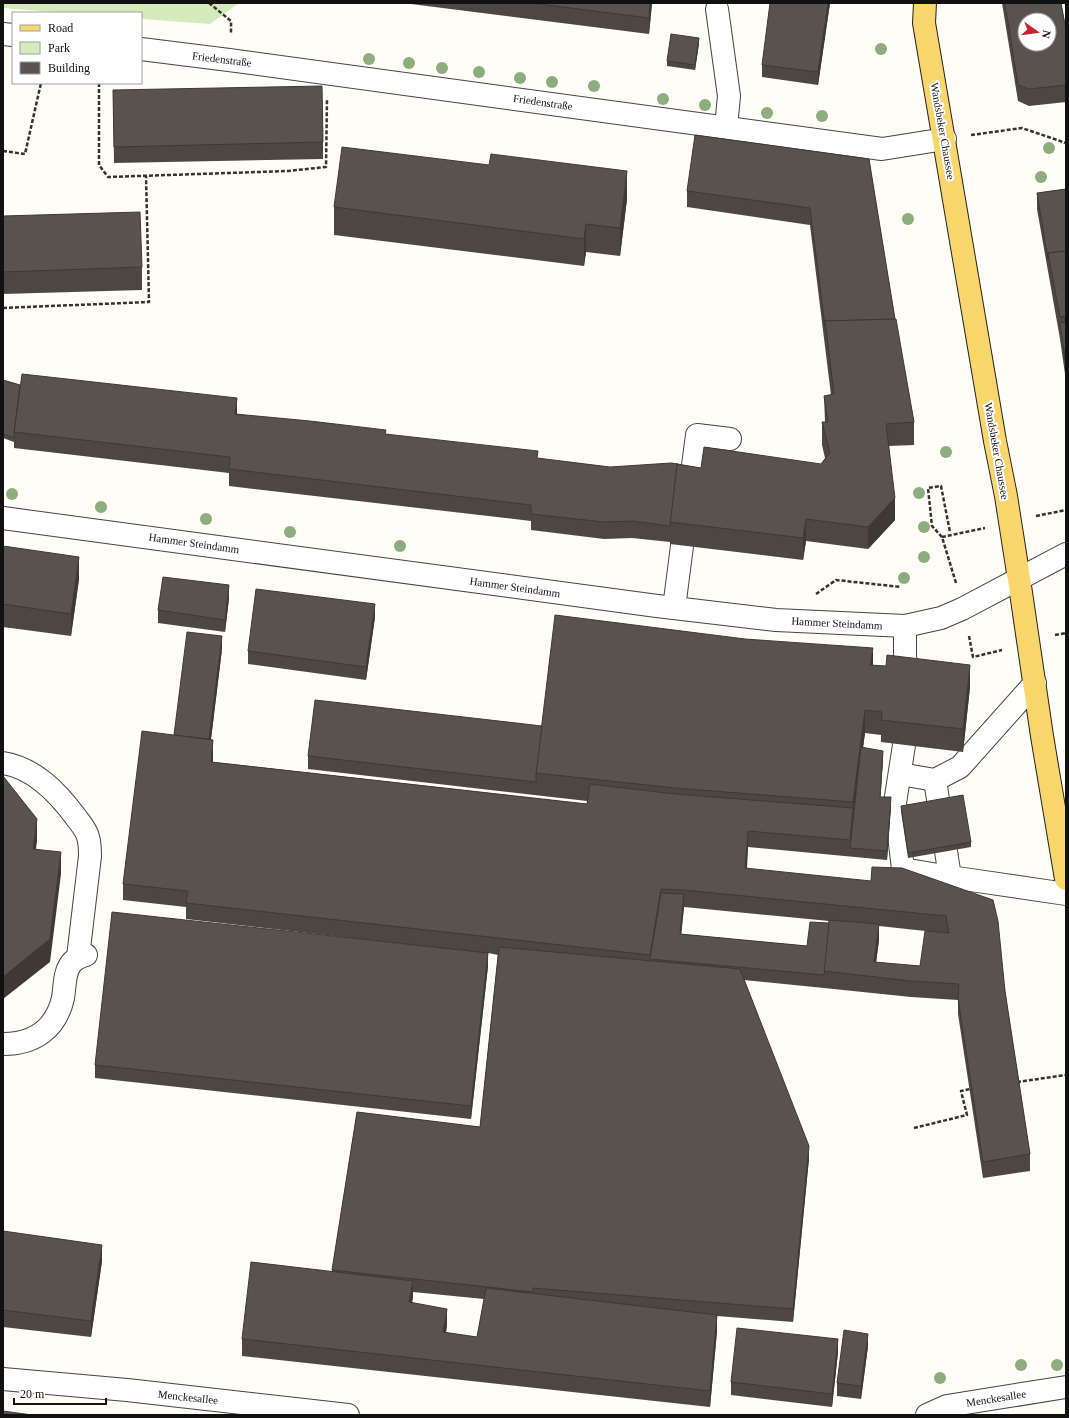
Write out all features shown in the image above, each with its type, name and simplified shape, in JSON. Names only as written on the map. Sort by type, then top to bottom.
[{"type":"main road","name":"Wandsbeker Chaussee","points":[[915,3],[925,13],[1019,579],[1042,736],[1066,879]]},
{"type":"street","points":[[717,9],[729,96],[726,128]]},
{"type":"street","name":"Friedenstraße","points":[[142,49],[882,149],[945,139]]},
{"type":"street","points":[[690,488],[697,435],[730,439]]},
{"type":"street","name":"Hammer Steindamm","points":[[3,518],[674,608],[776,620],[905,626],[941,618],[962,609],[1066,554]]},
{"type":"street","points":[[674,608],[682,546]]},
{"type":"street","points":[[905,626],[906,657],[909,680]]},
{"type":"street","points":[[900,774],[935,780],[960,767],[1035,683]]},
{"type":"street","points":[[904,745],[895,803],[903,869],[1066,894]]},
{"type":"street","points":[[3,763],[23,769],[50,786],[63,799],[85,829],[88,837],[90,856],[82,956],[69,966],[66,973],[63,998],[58,1012],[52,1023],[36,1037],[26,1042],[3,1044]]},
{"type":"street","points":[[935,780],[950,877]]},
{"type":"street","name":"Menckesallee","points":[[3,1379],[126,1390],[348,1415]]},
{"type":"street","name":"Menckesallee","points":[[927,1415],[947,1406],[1066,1387]]},
{"type":"path","points":[[209,3],[231,21],[229,60]]},
{"type":"path","points":[[99,84],[99,164],[108,177],[288,171],[326,167],[327,73]]},
{"type":"path","points":[[3,152],[25,154],[41,84]]},
{"type":"path","points":[[945,139],[1022,128],[1066,143]]},
{"type":"path","points":[[3,308],[149,302],[146,176]]},
{"type":"path","points":[[950,532],[941,486],[928,488],[932,526],[942,537],[951,561]]},
{"type":"path","points":[[1057,512],[1066,510]]},
{"type":"path","points":[[942,537],[961,533]]},
{"type":"path","points":[[836,580],[900,586]]},
{"type":"path","points":[[972,647],[973,657],[979,656]]},
{"type":"path","points":[[1017,1082],[1066,1075]]},
{"type":"path","points":[[914,1128],[967,1115],[961,1091],[970,1089]]},
{"type":"green space","points":[[3,3],[239,3],[210,24],[142,19],[142,12],[53,12],[3,8]]},
{"type":"building","points":[[532,3],[650,3],[649,18]]},
{"type":"building","points":[[770,3],[828,3],[818,72],[762,65]]},
{"type":"building","points":[[1005,3],[1061,3],[1066,30],[1066,85],[1029,89],[1018,85]]},
{"type":"building","points":[[671,34],[699,38],[695,65],[667,61]]},
{"type":"building","points":[[322,86],[323,142],[114,147],[113,90]]},
{"type":"building","points":[[695,135],[869,159],[895,319],[825,321],[825,326],[810,208],[687,191]]},
{"type":"building","points":[[342,147],[489,165],[491,154],[627,171],[620,228],[586,224],[584,239],[334,207]]},
{"type":"building","points":[[1066,189],[1066,251],[1048,253],[1048,259],[1037,193]]},
{"type":"building","points":[[140,212],[142,267],[3,272],[3,216]]},
{"type":"building","points":[[1066,251],[1066,316],[1060,317],[1048,253]]},
{"type":"building","points":[[896,319],[914,422],[886,424],[895,498],[868,527],[806,519],[803,538],[670,522],[677,464],[701,468],[704,447],[821,464],[830,453],[822,422],[828,422],[824,396],[834,394],[825,321]]},
{"type":"building","points":[[1066,322],[1066,365],[1060,323]]},
{"type":"building","points":[[22,374],[237,398],[235,414],[386,430],[385,434],[538,451],[537,458],[610,467],[671,463],[678,464],[670,526],[632,521],[604,522],[531,514],[531,505],[229,469],[230,457],[14,432]]},
{"type":"building","points":[[3,380],[20,385],[14,438],[3,434]]},
{"type":"building","points":[[3,546],[79,557],[71,614],[3,604]]},
{"type":"building","points":[[163,577],[229,585],[225,620],[158,610]]},
{"type":"building","points":[[256,589],[375,604],[366,667],[248,651]]},
{"type":"building","points":[[555,615],[745,639],[873,648],[870,665],[886,666],[887,655],[970,665],[963,729],[881,720],[882,712],[865,710],[853,802],[675,788],[536,773]]},
{"type":"building","points":[[187,632],[222,636],[209,739],[174,735]]},
{"type":"building","points":[[315,700],[542,726],[536,782],[308,756]]},
{"type":"building","points":[[142,731],[213,740],[211,762],[587,804],[590,784],[675,794],[853,808],[850,840],[748,831],[745,868],[871,881],[872,867],[902,868],[993,900],[998,921],[1005,991],[1030,1154],[983,1162],[958,998],[959,984],[911,981],[824,971],[829,920],[879,924],[874,962],[920,966],[925,931],[949,933],[946,916],[661,889],[650,955],[186,903],[188,891],[123,884]]},
{"type":"building","points":[[861,747],[883,751],[880,797],[891,797],[887,851],[850,848]]},
{"type":"building","points":[[3,776],[37,819],[33,849],[61,852],[50,939],[3,977]]},
{"type":"building","points":[[963,795],[971,842],[908,853],[901,806]]},
{"type":"building","points":[[661,893],[684,894],[680,934],[807,946],[810,922],[829,923],[824,975],[650,959]]},
{"type":"building","points":[[112,912],[488,953],[471,1106],[95,1065]]},
{"type":"building","points":[[499,947],[740,969],[809,1146],[793,1309],[533,1288],[533,1292],[332,1270],[357,1112],[480,1127]]},
{"type":"building","points":[[3,1231],[102,1245],[91,1321],[3,1310]]},
{"type":"building","points":[[251,1262],[413,1281],[409,1302],[447,1309],[443,1332],[477,1337],[486,1288],[717,1315],[710,1391],[242,1339]]},
{"type":"building","points":[[737,1328],[838,1339],[832,1394],[731,1382]]},
{"type":"building","points":[[844,1330],[868,1334],[861,1386],[837,1383]]},
{"type":"building","points":[[3,1411],[32,1415],[3,1415]]}]
